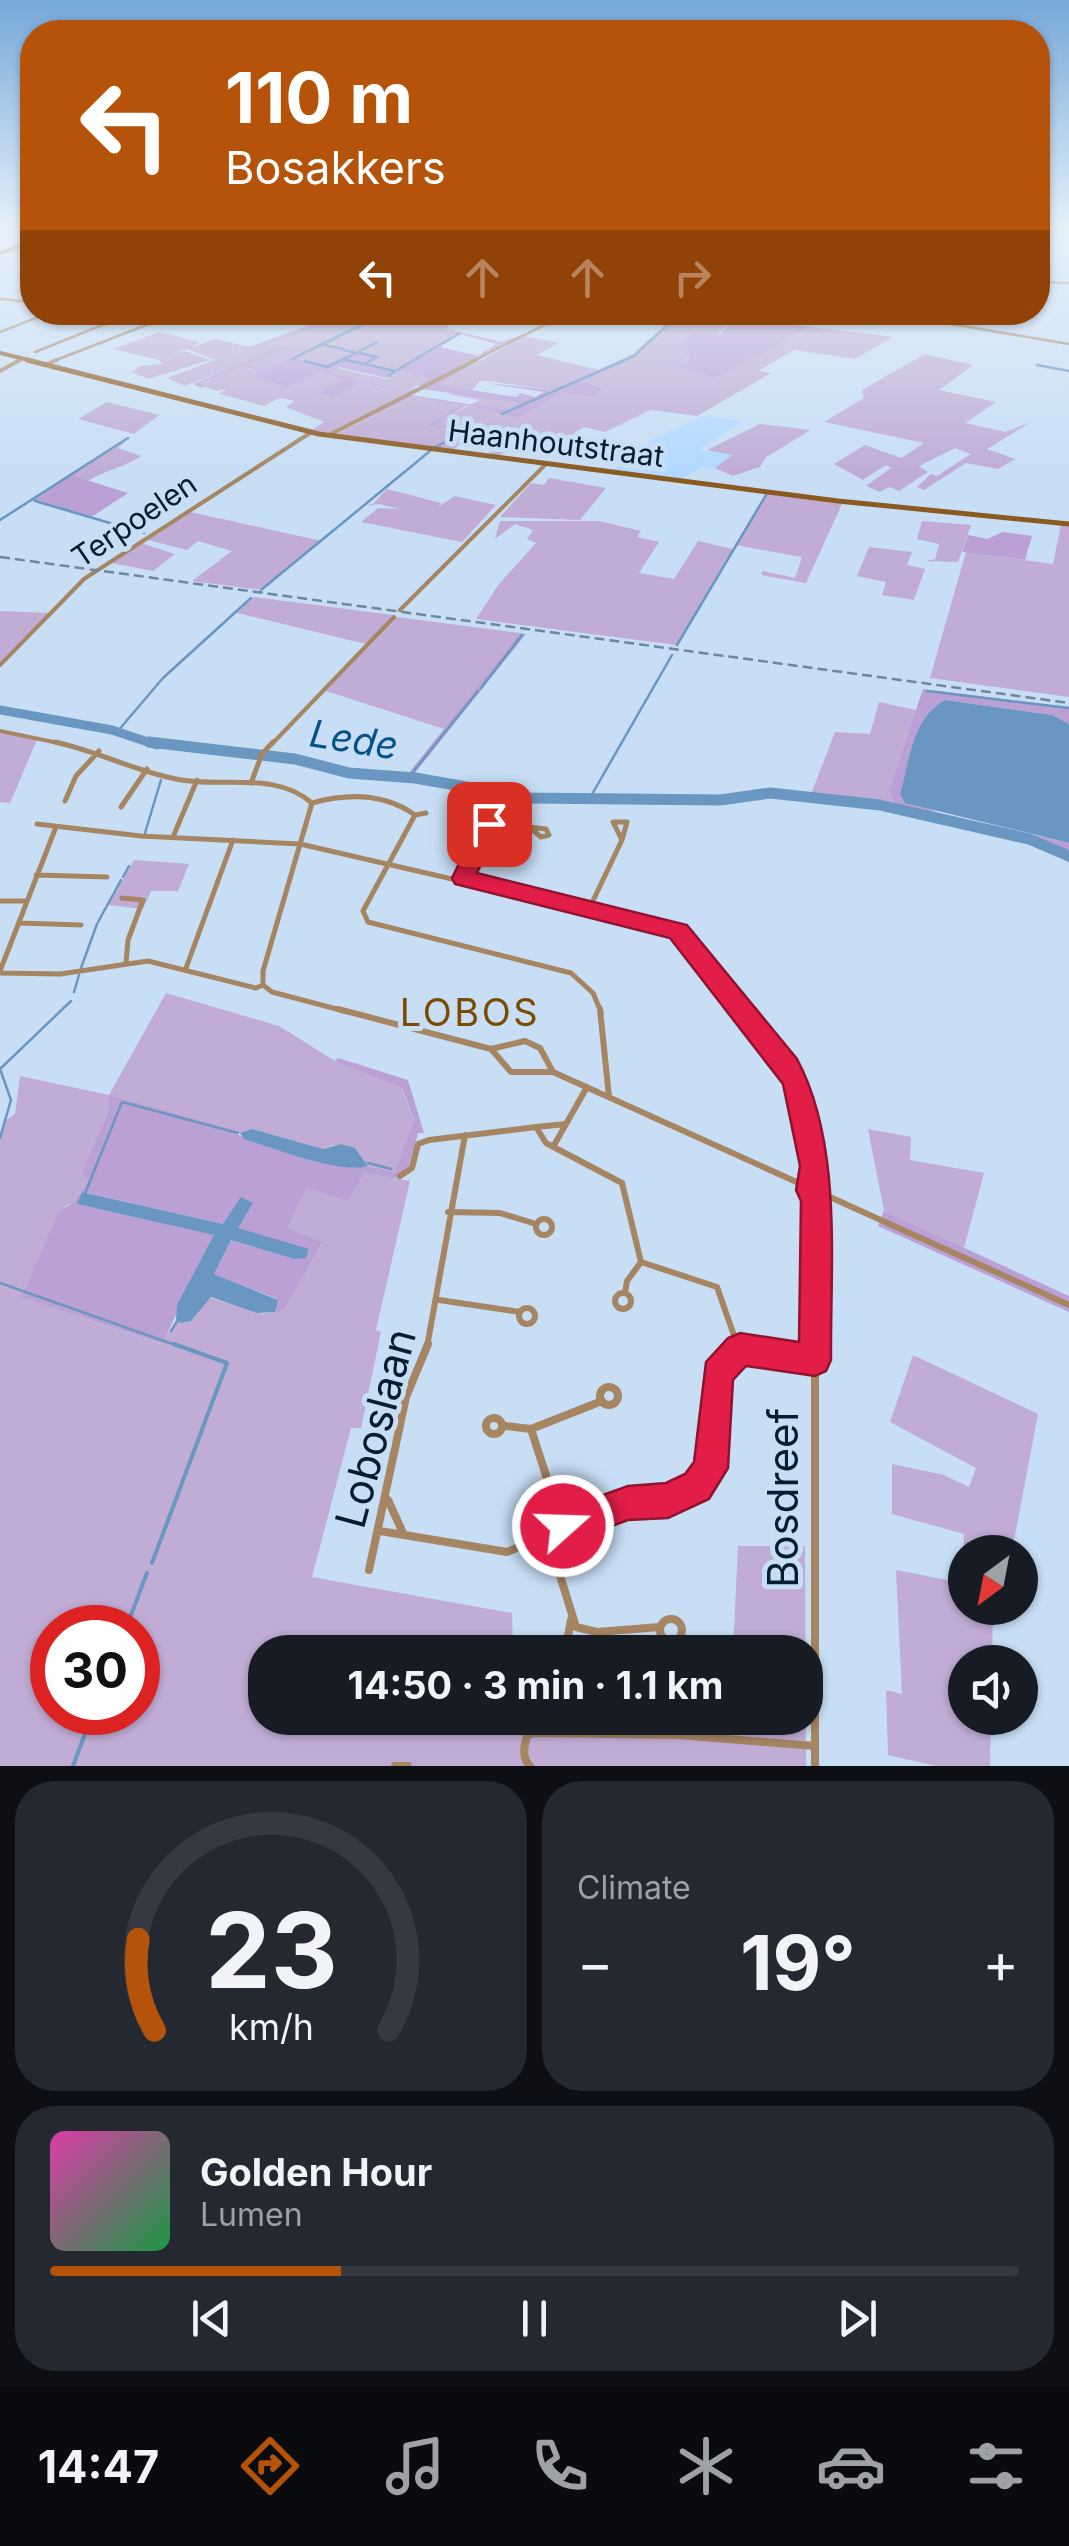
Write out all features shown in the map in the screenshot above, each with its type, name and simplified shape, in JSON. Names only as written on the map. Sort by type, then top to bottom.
[{"type":"street","points":[[35,352],[104,325]]},
{"type":"street","points":[[44,364],[147,325]]},
{"type":"street","points":[[328,436],[545,325]]},
{"type":"street","points":[[957,325],[1069,344]]},
{"type":"street","name":"Haanhoutstraat","points":[[0,353],[328,436],[1069,524]]},
{"type":"street","points":[[0,371],[22,359]]},
{"type":"street","name":"Terpoelen","points":[[0,665],[84,579],[310,433]]},
{"type":"street","points":[[400,610],[450,556],[484,524],[496,519],[546,464]]},
{"type":"street","points":[[251,783],[261,756],[394,617]]},
{"type":"street","points":[[0,731],[100,751],[176,779],[292,786],[312,803]]},
{"type":"street","points":[[65,801],[76,776],[100,751]]},
{"type":"street","points":[[121,807],[131,787],[147,769]]},
{"type":"street","points":[[173,837],[197,780]]},
{"type":"street","points":[[312,803],[345,795],[399,803],[415,815],[426,813]]},
{"type":"street","points":[[312,803],[263,971],[264,986],[272,992],[490,1049],[514,1041],[530,1042],[540,1048],[554,1072]]},
{"type":"street","points":[[415,815],[363,911],[368,922],[571,973],[589,983],[597,998],[609,1097]]},
{"type":"street","name":"Bosdreef","points":[[37,824],[300,844],[463,878],[678,931],[729,991],[796,1083],[814,1166],[815,1182],[810,1190],[815,1200],[814,1766]]},
{"type":"street","points":[[463,878],[489,824],[529,828]]},
{"type":"street","points":[[56,827],[0,972],[60,974],[148,961],[256,988],[264,986]]},
{"type":"street","points":[[185,970],[232,840]]},
{"type":"street","points":[[589,909],[622,840]]},
{"type":"street","points":[[36,875],[107,877]]},
{"type":"street","points":[[122,898],[144,900],[128,940],[126,963]]},
{"type":"street","points":[[0,901],[26,901]]},
{"type":"street","points":[[19,923],[81,925]]},
{"type":"street","points":[[490,1049],[499,1064],[515,1074],[554,1072],[1069,1304]]},
{"type":"street","points":[[554,1147],[587,1087]]},
{"type":"street","points":[[400,1176],[412,1168],[418,1144],[566,1124]]},
{"type":"street","points":[[536,1128],[554,1147],[622,1183],[641,1262]]},
{"type":"street","name":"Loboslaan","points":[[369,1570],[406,1398],[431,1336],[439,1300],[448,1212],[466,1135]]},
{"type":"street","points":[[448,1212],[500,1212],[536,1224]]},
{"type":"street","points":[[625,1292],[627,1280],[641,1262]]},
{"type":"street","points":[[641,1262],[717,1287],[723,1294],[740,1349]]},
{"type":"street","name":"Loboslaan","points":[[439,1300],[520,1312]]},
{"type":"street","points":[[740,1349],[815,1360]]},
{"type":"street","points":[[380,1530],[507,1552],[548,1537],[563,1526],[628,1503],[668,1500],[697,1486],[711,1468],[717,1373],[740,1349]]},
{"type":"street","points":[[504,1426],[531,1430],[602,1401]]},
{"type":"street","points":[[531,1430],[563,1526]]},
{"type":"street","points":[[386,1497],[404,1533]]},
{"type":"street","points":[[548,1537],[570,1620],[567,1635]]},
{"type":"street","points":[[570,1620],[582,1630],[599,1634],[660,1627]]},
{"type":"street","points":[[527,1766],[524,1745],[528,1734],[538,1733],[678,1735],[815,1746]]},
{"type":"street","points":[[395,1766],[408,1766]]},
{"type":"shaded area","points":[[303,325],[319,325],[264,345],[313,350],[282,350],[249,364],[263,371],[291,357],[328,366],[357,352],[380,358],[370,364],[393,369],[454,334],[447,329],[502,342],[529,332],[483,355],[480,354],[497,344],[459,334],[440,347],[480,356],[422,386],[418,385],[429,378],[398,371],[386,378],[339,367],[331,373],[407,391],[420,387],[408,393],[359,382],[332,398],[319,394],[342,379],[318,373],[289,387],[253,377],[258,372],[243,366],[201,383],[205,387],[193,384],[274,349],[257,346],[229,354],[308,326]]},
{"type":"shaded area","points":[[319,325],[449,325],[446,330],[455,333],[393,369],[369,364],[378,358],[357,352],[328,366],[291,357],[263,371],[247,364],[282,350],[311,350],[262,345]]},
{"type":"shaded area","points":[[665,325],[728,325],[679,366],[715,377],[811,327],[893,337],[855,359],[794,350],[758,371],[771,373],[697,416],[650,410],[605,432],[584,427],[574,433],[587,439],[555,456],[551,454],[558,450],[548,445],[555,441],[541,435],[496,457],[487,455],[502,441],[471,434],[452,451],[334,435],[412,397],[464,405],[434,424],[479,400],[448,394],[522,402],[508,410],[519,418],[562,393],[592,397],[603,386],[575,381],[553,390],[487,381],[480,381],[472,390],[436,385],[525,336],[559,343],[537,355],[599,370],[633,354]]},
{"type":"shaded area","points":[[729,325],[811,327],[715,378],[678,366],[689,359],[685,337],[699,331],[720,334]]},
{"type":"shaded area","points":[[159,332],[199,342],[191,348],[214,339],[251,347],[231,355],[257,346],[277,349],[185,386],[167,378],[215,360],[187,349],[169,356],[185,351],[210,360],[148,379],[132,372],[141,366],[163,364],[159,360],[114,349]]},
{"type":"shaded area","points":[[489,354],[438,385],[517,397],[520,393],[535,397],[543,392],[485,383],[553,390],[575,380],[604,387],[592,397],[562,393],[519,418],[467,405],[435,424],[472,431],[441,446],[437,444],[463,432],[428,425],[462,405],[412,397],[334,434],[410,395],[507,410],[520,403],[422,389]]},
{"type":"shaded area","points":[[925,354],[973,365],[939,390],[996,402],[965,423],[1005,432],[1031,422],[987,449],[1015,459],[998,469],[966,463],[924,490],[917,487],[931,474],[937,476],[971,454],[955,448],[919,466],[928,472],[899,491],[889,487],[880,492],[866,486],[891,468],[886,465],[863,480],[834,464],[865,445],[901,458],[924,443],[824,422],[864,398],[862,390]]},
{"type":"shaded area","points":[[243,366],[289,387],[318,373],[343,379],[320,394],[327,397],[359,382],[408,393],[327,434],[310,431],[324,422],[286,407],[295,401],[279,398],[264,406],[219,394],[226,389],[217,391],[199,384]]},
{"type":"shaded area","points":[[337,368],[386,379],[398,371],[431,378],[407,391],[330,373]]},
{"type":"shaded area","points":[[107,402],[159,415],[134,434],[78,419]]},
{"type":"shaded area","points":[[703,416],[744,421],[698,450],[733,455],[712,470],[703,467],[682,479],[613,470],[658,445],[647,442]]},
{"type":"shaded area","points":[[760,424],[811,430],[766,457],[760,467],[733,476],[715,468],[732,455],[707,450]]},
{"type":"shaded area","points":[[127,440],[118,448],[141,456],[88,481],[70,475]]},
{"type":"shaded area","points":[[70,475],[128,493],[90,518],[30,500]]},
{"type":"shaded area","points":[[549,478],[606,488],[580,520],[500,517],[531,483],[544,485]]},
{"type":"shaded area","points":[[387,489],[441,503],[438,507],[455,496],[496,505],[462,542],[361,522],[378,508],[399,509],[379,504],[365,506],[374,503]]},
{"type":"shaded area","points":[[767,494],[842,504],[806,583],[761,575],[763,571],[795,578],[802,557],[735,545]]},
{"type":"shaded area","points":[[190,512],[322,541],[262,590],[192,581],[232,551],[198,541],[187,550],[148,540]]},
{"type":"shaded area","points":[[500,521],[599,521],[641,531],[637,537],[659,542],[639,573],[674,579],[698,541],[733,549],[677,645],[476,619],[499,584],[536,543],[527,539],[533,530],[515,524],[495,539]]},
{"type":"shaded area","points":[[922,521],[971,525],[958,562],[926,561],[935,559],[939,544],[917,539]]},
{"type":"shaded area","points":[[1061,525],[1069,526],[1069,697],[930,678],[966,552],[1053,564]]},
{"type":"shaded area","points":[[1003,532],[1032,536],[1025,560],[962,552],[968,535],[987,539]]},
{"type":"shaded area","points":[[141,543],[175,554],[153,571],[111,563]]},
{"type":"shaded area","points":[[869,547],[912,552],[907,565],[925,569],[914,600],[882,595],[886,582],[857,576]]},
{"type":"shaded area","points":[[254,597],[393,615],[366,644],[237,613]]},
{"type":"shaded area","points":[[0,611],[49,613],[0,663]]},
{"type":"shaded area","points":[[396,617],[520,633],[444,729],[326,691]]},
{"type":"shaded area","points":[[520,633],[526,634],[414,774],[533,797],[412,776],[349,771],[307,761],[353,771],[408,774]]},
{"type":"shaded area","points":[[923,689],[1069,707],[1069,724],[1052,715],[945,700],[919,729],[900,794],[938,813],[1069,843],[1069,863],[1046,849],[898,812],[889,790]]},
{"type":"shaded area","points":[[945,700],[1052,715],[1069,724],[1069,843],[905,803],[900,794],[914,741],[925,718]]},
{"type":"shaded area","points":[[879,702],[916,710],[889,790],[895,805],[811,794],[835,732],[870,734]]},
{"type":"shaded area","points":[[0,733],[37,740],[10,803],[0,802]]},
{"type":"shaded area","points":[[134,860],[189,864],[178,891],[151,891],[143,909],[108,905]]},
{"type":"shaded area","points":[[166,993],[279,1026],[335,1061],[400,1084],[414,1121],[396,1172],[368,1166],[355,1148],[333,1145],[323,1149],[252,1129],[240,1133],[109,1095]]},
{"type":"shaded area","points":[[338,1058],[408,1080],[424,1133],[418,1133],[409,1166],[399,1179],[364,1173],[348,1201],[307,1188],[288,1228],[322,1242],[285,1309],[275,1312],[277,1299],[214,1274],[231,1240],[294,1259],[306,1257],[309,1250],[237,1228],[252,1204],[223,1224],[83,1192],[78,1204],[215,1235],[162,1344],[22,1297],[59,1211],[74,1202],[88,1181],[81,1173],[109,1110],[109,1095],[212,1124],[271,1148],[353,1168],[368,1166],[395,1172],[414,1120],[402,1088],[335,1061]]},
{"type":"shaded area","points":[[20,1076],[109,1095],[109,1110],[81,1173],[88,1181],[74,1202],[65,1206],[23,1297],[161,1344],[176,1320],[181,1323],[194,1318],[208,1297],[263,1314],[285,1309],[321,1242],[288,1228],[307,1187],[364,1173],[410,1181],[376,1330],[381,1332],[361,1428],[351,1428],[312,1577],[512,1613],[513,1635],[248,1635],[248,1735],[806,1735],[806,1766],[0,1766],[0,1133],[5,1121],[15,1114]]},
{"type":"shaded area","points":[[252,1129],[323,1149],[341,1144],[355,1148],[368,1166],[325,1164],[244,1139],[240,1133]]},
{"type":"shaded area","points":[[868,1129],[911,1137],[910,1160],[984,1173],[964,1248],[884,1211]]},
{"type":"shaded area","points":[[82,1192],[223,1224],[241,1197],[253,1203],[238,1228],[309,1249],[306,1258],[294,1259],[231,1240],[214,1274],[278,1300],[275,1312],[257,1313],[211,1297],[191,1321],[181,1323],[176,1320],[177,1305],[214,1235],[77,1204]]},
{"type":"shaded area","points":[[884,1211],[1069,1296],[1069,1312],[878,1226]]},
{"type":"shaded area","points":[[913,1355],[1038,1414],[1015,1535],[964,1535],[892,1514],[892,1464],[944,1475],[969,1487],[976,1468],[890,1422]]},
{"type":"shaded area","points":[[738,1546],[805,1546],[805,1635],[734,1635]]},
{"type":"shaded area","points":[[896,1570],[948,1580],[948,1625],[993,1625],[992,1645],[948,1645],[948,1735],[991,1735],[990,1766],[936,1766],[888,1755],[886,1690],[902,1694]]},
{"type":"waterway","points":[[308,351],[362,325]]},
{"type":"waterway","points":[[502,414],[634,356],[667,325]]},
{"type":"waterway","points":[[443,343],[459,334]]},
{"type":"waterway","points":[[360,351],[377,342]]},
{"type":"waterway","points":[[411,362],[441,344]]},
{"type":"waterway","points":[[325,345],[343,349]]},
{"type":"waterway","points":[[344,350],[357,353]]},
{"type":"waterway","points":[[293,359],[305,352]]},
{"type":"waterway","points":[[360,353],[377,357],[366,363]]},
{"type":"waterway","points":[[305,361],[327,367],[354,354]]},
{"type":"waterway","points":[[346,360],[395,371],[389,376]]},
{"type":"waterway","points":[[398,370],[409,363]]},
{"type":"waterway","points":[[1037,365],[1069,371]]},
{"type":"waterway","points":[[433,448],[468,431]]},
{"type":"waterway","points":[[0,520],[128,438]]},
{"type":"waterway","points":[[261,590],[430,451]]},
{"type":"waterway","points":[[677,645],[766,495]]},
{"type":"waterway","points":[[35,501],[144,533]]},
{"type":"waterway","points":[[117,732],[163,678],[251,598]]},
{"type":"waterway","points":[[481,688],[522,635]]},
{"type":"waterway","points":[[591,796],[672,655]]},
{"type":"waterway","points":[[409,777],[478,691]]},
{"type":"waterway","points":[[927,691],[1069,708]]},
{"type":"waterway","name":"Lede","points":[[0,710],[112,730],[157,745]]},
{"type":"waterway","name":"Lede","points":[[149,742],[295,759],[349,773],[415,778],[530,798],[720,800],[770,793],[880,805]]},
{"type":"waterway","points":[[145,833],[161,780]]},
{"type":"waterway","name":"Lede","points":[[884,806],[1029,839],[1069,856]]},
{"type":"waterway","points":[[123,877],[129,866]]},
{"type":"waterway","points":[[81,968],[97,924],[121,880]]},
{"type":"waterway","points":[[74,992],[79,975]]},
{"type":"waterway","points":[[0,1138],[11,1100],[0,1069],[71,1001]]},
{"type":"waterway","points":[[84,1196],[122,1102],[238,1133]]},
{"type":"waterway","points":[[368,1163],[391,1169]]},
{"type":"waterway","points":[[0,1283],[181,1347]]},
{"type":"waterway","points":[[171,1331],[178,1320]]},
{"type":"waterway","points":[[152,1563],[227,1363],[174,1344]]},
{"type":"waterway","points":[[135,1605],[147,1573]]},
{"type":"waterway","points":[[73,1766],[84,1735]]},
{"type":"railway","points":[[0,557],[1069,703]]},
{"type":"district","name":"LOBOS","points":[[470,1012]]},
{"type":"route","points":[[489,824],[463,878],[678,931],[788,1067],[796,1083],[814,1166],[815,1182],[810,1190],[815,1200],[815,1360],[740,1349],[717,1373],[711,1468],[706,1478],[668,1500],[628,1503],[563,1526]]}]
